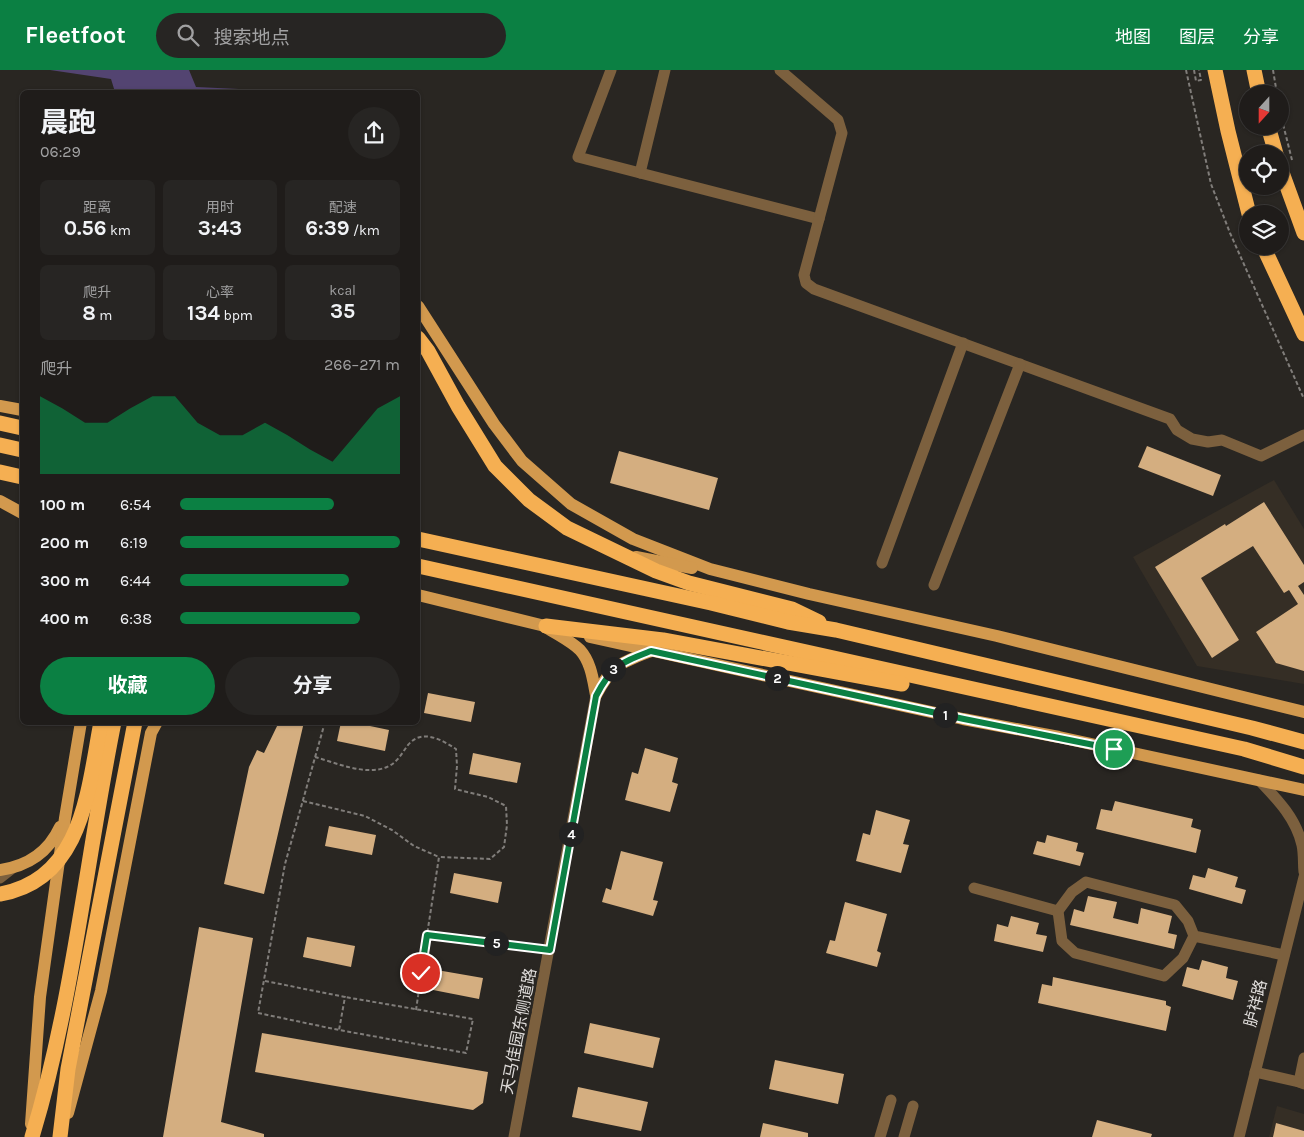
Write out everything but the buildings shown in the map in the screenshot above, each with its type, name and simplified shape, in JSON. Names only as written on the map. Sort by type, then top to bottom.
[{"type":"highway","points":[[1215,70],[1247,205]]},
{"type":"highway","points":[[1254,70],[1257,85]]},
{"type":"highway","points":[[1289,176],[1304,233]]},
{"type":"highway","points":[[1267,255],[1304,334]]},
{"type":"highway","points":[[420,341],[495,466],[529,500],[567,528],[616,552],[689,583],[836,630],[1252,728],[1304,742]]},
{"type":"highway","points":[[0,423],[20,428]]},
{"type":"highway","points":[[0,445],[20,450]]},
{"type":"highway","points":[[0,472],[20,477]]},
{"type":"highway","points":[[420,539],[711,603],[790,615]]},
{"type":"highway","points":[[420,566],[1244,749],[1304,767]]},
{"type":"highway","points":[[546,626],[663,640],[1144,727]]},
{"type":"highway","points":[[0,894],[21,888],[41,878],[57,864],[69,847],[83,813],[100,725]]},
{"type":"highway","points":[[31,1137],[45,1092],[69,984],[113,725]]},
{"type":"highway","points":[[61,1137],[68,1069],[134,725]]},
{"type":"main road","points":[[420,309],[494,424],[522,461],[571,504],[633,539],[710,569],[809,594],[997,636],[1304,712]]},
{"type":"main road","points":[[0,406],[20,410]]},
{"type":"main road","points":[[0,501],[20,506]]},
{"type":"main road","points":[[0,501],[20,512]]},
{"type":"main road","points":[[616,552],[663,563],[734,575]]},
{"type":"main road","points":[[420,595],[651,651],[1304,790]]},
{"type":"main road","points":[[546,626],[580,650],[593,676],[596,696]]},
{"type":"main road","points":[[596,696],[605,678],[613,669],[624,661],[651,651]]},
{"type":"main road","points":[[31,1137],[40,997],[64,818],[81,725]]},
{"type":"main road","points":[[61,1137],[101,991],[154,726]]},
{"type":"main road","points":[[0,870],[34,860],[43,853],[56,836],[64,818]]},
{"type":"street","points":[[611,70],[578,157],[819,219]]},
{"type":"street","points":[[640,173],[665,70]]},
{"type":"street","points":[[780,70],[838,120],[842,133],[804,275],[806,284],[814,289],[1170,419],[1177,430],[1183,435],[1200,441],[1222,440],[1261,456],[1304,435]]},
{"type":"street","points":[[882,563],[963,343]]},
{"type":"street","points":[[934,585],[1020,364]]},
{"type":"street","name":"天马佳园东侧道路","points":[[514,1137],[596,696]]},
{"type":"street","points":[[1260,780],[1284,805],[1302,844],[1304,872]]},
{"type":"street","points":[[0,878],[14,867]]},
{"type":"street","name":"胪祥路","points":[[1239,1137],[1304,877]]},
{"type":"street","points":[[1086,882],[1175,905],[1188,921],[1194,936],[1183,958],[1164,976],[1075,953],[1062,942],[1058,911],[1072,892],[1086,882]]},
{"type":"street","points":[[974,888],[1058,911]]},
{"type":"street","points":[[1194,936],[1284,956]]},
{"type":"street","points":[[1255,1072],[1301,1083],[1304,1058]]},
{"type":"street","points":[[880,1137],[891,1100]]},
{"type":"street","points":[[904,1137],[913,1106]]},
{"type":"path","points":[[1186,70],[1211,184],[1230,233],[1304,399]]},
{"type":"path","points":[[1194,70],[1196,81],[1201,80],[1199,70]]},
{"type":"path","points":[[1273,70],[1276,85]]},
{"type":"path","points":[[265,981],[473,1019],[466,1053],[258,1014],[285,864],[324,725]]},
{"type":"path","points":[[303,801],[365,816],[392,830],[414,846],[439,857],[490,859],[504,847],[507,825],[506,806],[488,797],[455,789],[456,749],[442,740],[424,736],[410,743],[396,762],[386,768],[372,770],[315,757]]},
{"type":"path","points":[[416,1010],[439,857]]},
{"type":"path","points":[[427,935],[550,950]]},
{"type":"path","points":[[339,1030],[345,997]]},
{"type":"shaded area","points":[[50,70],[189,70],[196,87],[240,90],[114,90],[111,79]]},
{"type":"shaded area","points":[[1274,480],[1304,529],[1304,684],[1197,666],[1133,557]]},
{"type":"shaded area","points":[[1277,1106],[1304,1114],[1304,1137],[1269,1137]]},
{"type":"route","points":[[421,973],[427,935],[550,950],[596,696],[605,678],[613,669],[624,661],[651,651],[964,719],[1114,749]]}]
